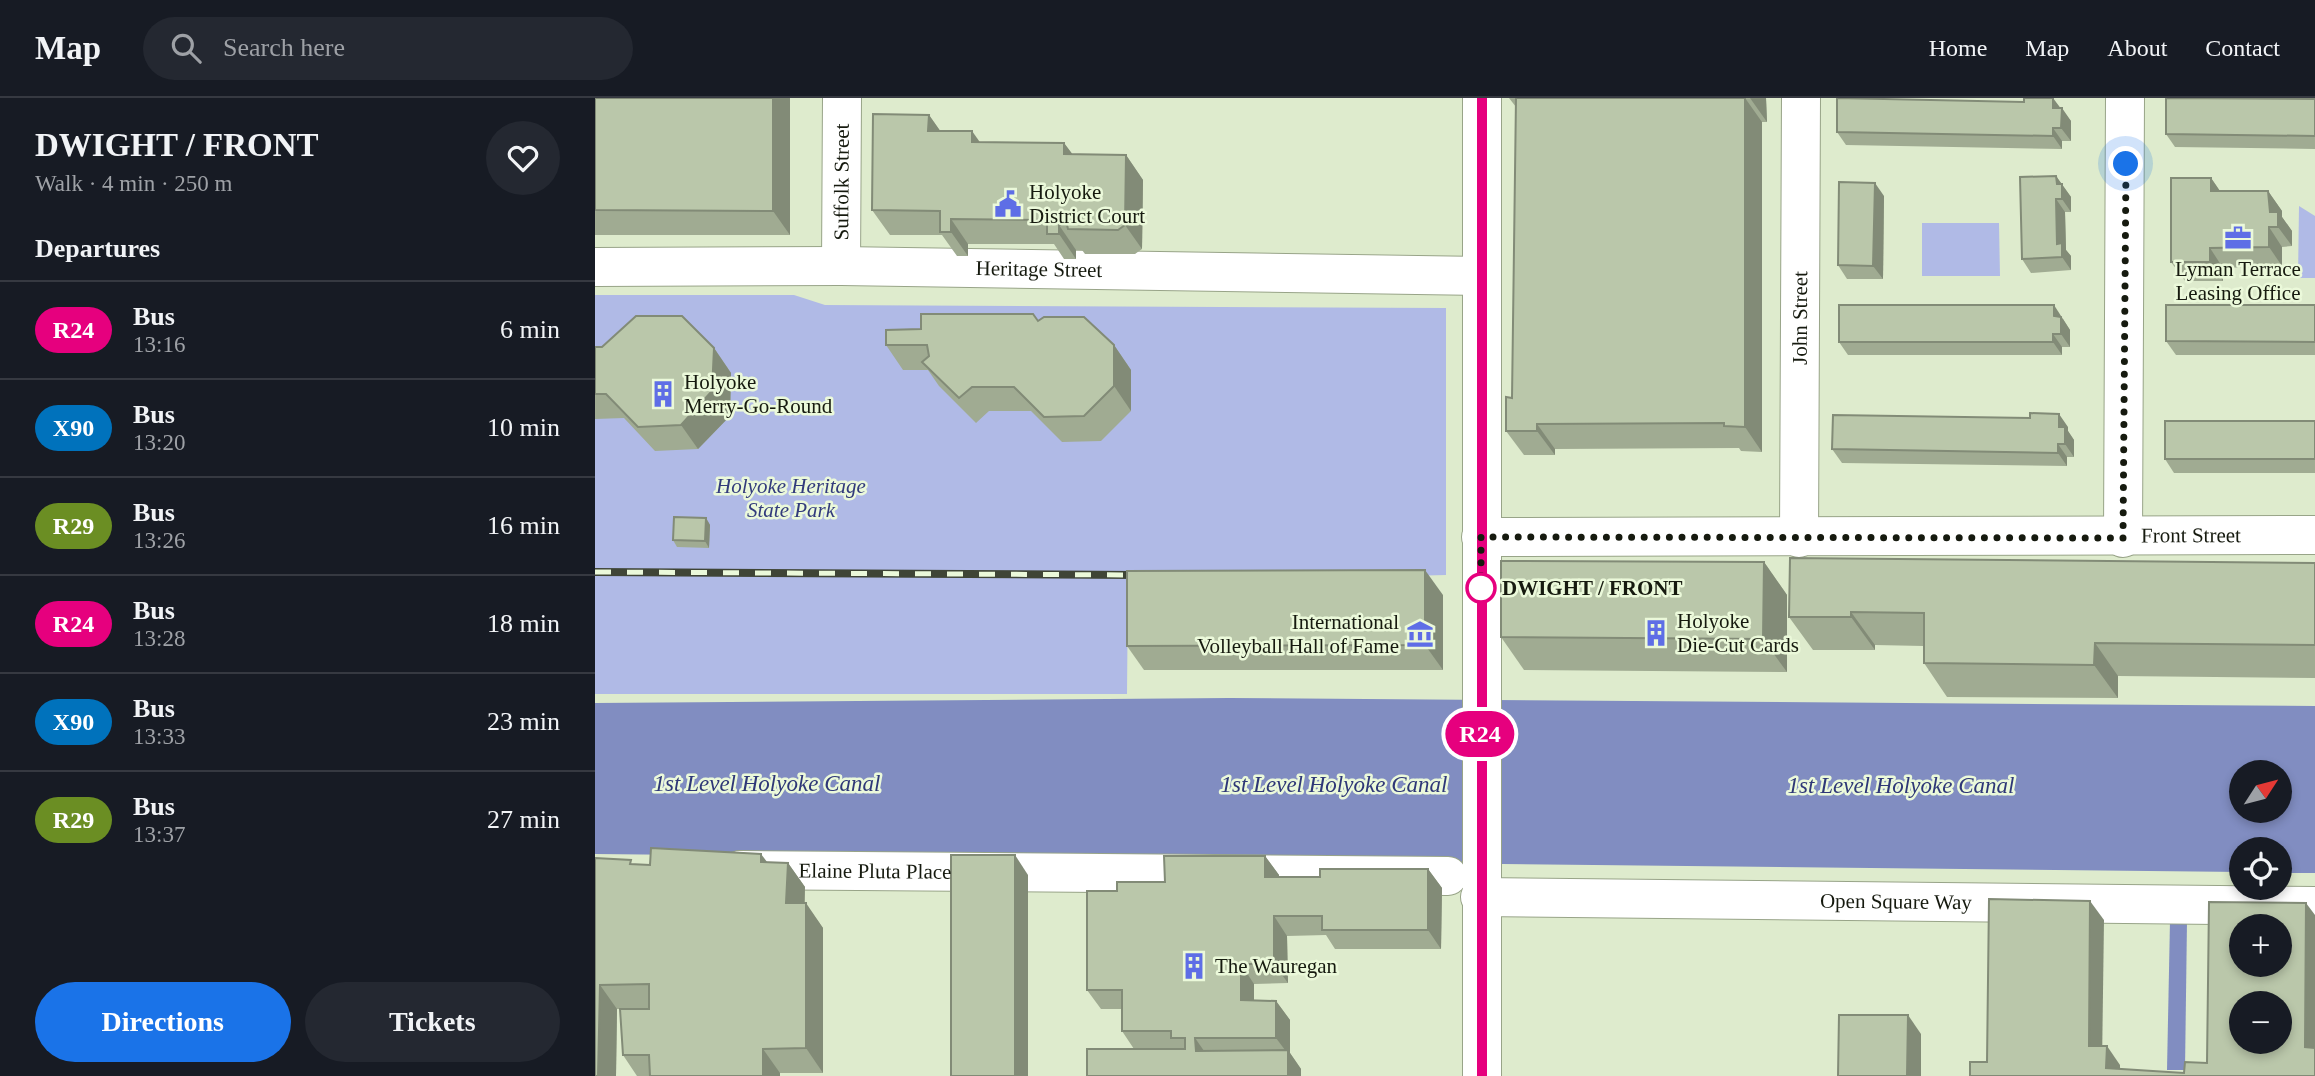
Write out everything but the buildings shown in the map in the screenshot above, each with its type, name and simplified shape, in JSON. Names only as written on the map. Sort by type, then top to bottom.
[{"type":"street","name":"Suffolk Street","points":[[841,265],[842,98]]},
{"type":"street","points":[[1482,98],[1480,693],[1469,884],[1482,1076]]},
{"type":"street","name":"John Street","points":[[1799,538],[1801,98]]},
{"type":"street","points":[[2123,538],[2125,98]]},
{"type":"street","name":"Heritage Street","points":[[595,267],[841,265],[1482,276]]},
{"type":"street","name":"Front Street","points":[[1481,537],[2315,536]]},
{"type":"street","name":"Elaine Pluta Place","points":[[707,869],[1469,884]]},
{"type":"street","name":"Open Square Way","points":[[1469,884],[2315,906]]},
{"type":"green space","points":[[2299,206],[2315,216],[2315,278],[2298,278]]},
{"type":"green space","points":[[1922,223],[1999,223],[2000,276],[1922,276]]},
{"type":"green space","name":"Holyoke Heritage State Park","points":[[595,295],[794,295],[825,305],[1446,308],[1446,575],[1128,583],[1127,694],[595,694]]},
{"type":"water","name":"1st Level Holyoke Canal","points":[[1229,698],[2315,706],[2315,873],[2292,873],[2292,837],[2229,837],[2229,872],[595,854],[595,703]]},
{"type":"water","points":[[2170,921],[2187,921],[2185,1070],[2167,1070]]},
{"type":"railway","points":[[595,572],[1137,575]]},
{"type":"bus line","name":"R24","points":[[1482,98],[1482,1076]]},
{"type":"place","name":"Holyoke District Court","points":[[1008,204]]},
{"type":"place","name":"Lyman Terrace Leasing Office","points":[[2238,238]]},
{"type":"place","name":"Holyoke Merry-Go-Round","points":[[663,394]]},
{"type":"place","name":"DWIGHT / FRONT","points":[[1481,588]]},
{"type":"place","name":"Holyoke Die-Cut Cards","points":[[1656,633]]},
{"type":"place","name":"International Volleyball Hall of Fame","points":[[1420,634]]},
{"type":"place","name":"The Wauregan","points":[[1194,966]]},
{"type":"route","points":[[1481,588],[1481,537],[2123,538],[2126,164]]}]
